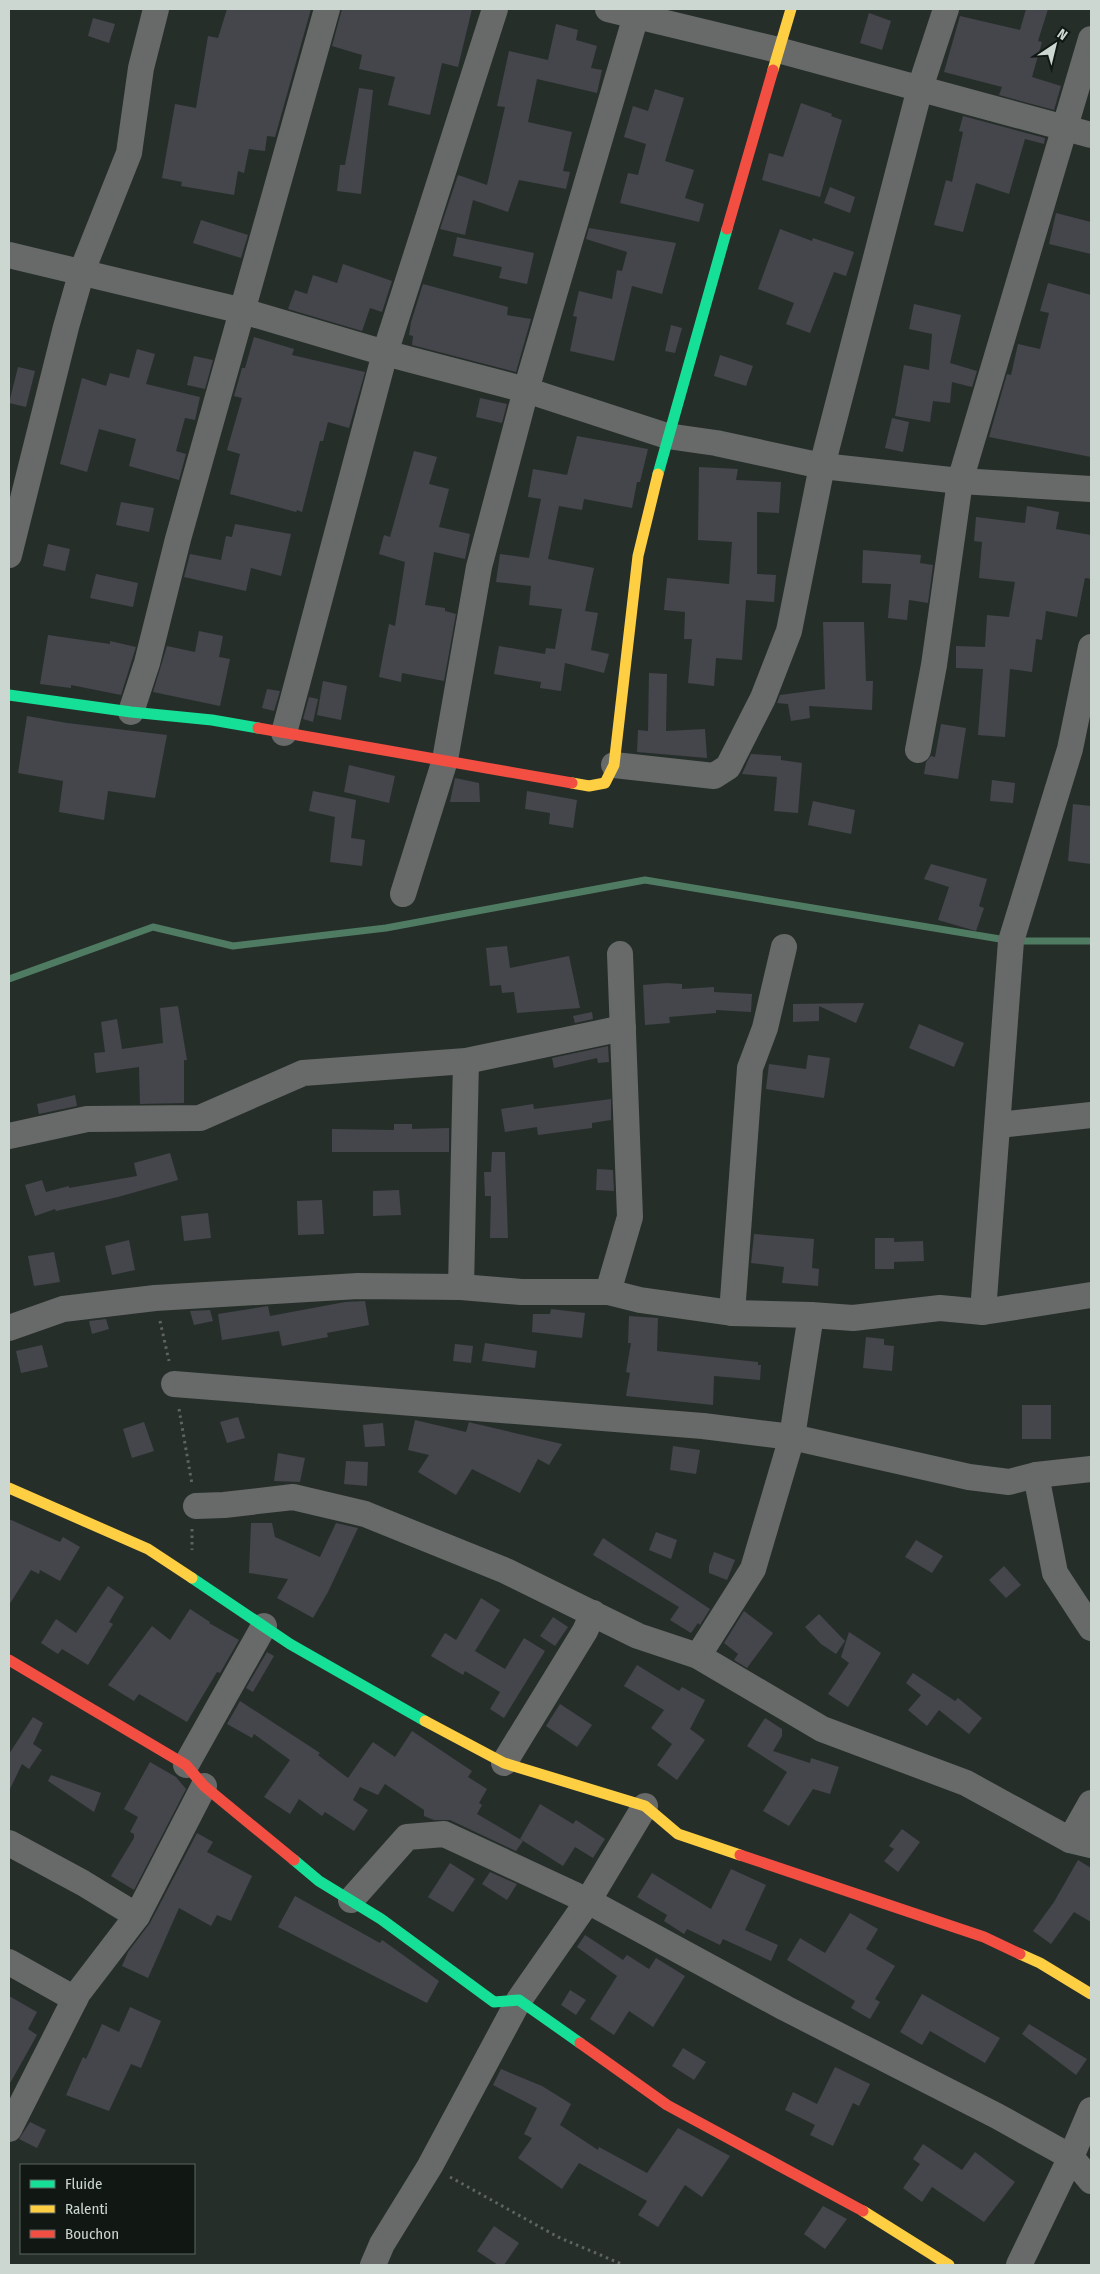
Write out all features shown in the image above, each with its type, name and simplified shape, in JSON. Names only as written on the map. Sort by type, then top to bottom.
[{"type":"street","points":[[9,555],[66,327],[82,271],[129,153],[141,68],[156,9]]},
{"type":"street","points":[[131,712],[147,663],[178,539],[326,9]]},
{"type":"street","points":[[284,733],[385,353],[495,9]]},
{"type":"street","points":[[608,9],[637,13],[1091,135]]},
{"type":"street","points":[[9,695],[131,712],[212,720],[589,786],[605,783],[614,765],[638,556],[667,436],[791,9]]},
{"type":"street","points":[[614,765],[714,776],[728,767],[763,698],[789,631],[822,466],[920,88],[946,9]]},
{"type":"street","points":[[403,894],[445,760],[479,567],[526,390],[637,13]]},
{"type":"street","points":[[918,750],[934,665],[960,481],[1091,39]]},
{"type":"street","points":[[9,255],[243,311],[385,353],[526,390],[667,436],[716,443],[822,466],[960,481],[1091,489]]},
{"type":"street","points":[[983,1312],[999,1125],[1011,941],[1081,747],[1091,647]]},
{"type":"street","points":[[732,1313],[750,1068],[765,1028],[784,947]]},
{"type":"street","points":[[608,1292],[630,1217],[620,954]]},
{"type":"street","points":[[9,1136],[87,1119],[200,1118],[303,1073],[466,1060],[623,1028]]},
{"type":"street","points":[[461,1287],[466,1060]]},
{"type":"street","points":[[999,1125],[1091,1115]]},
{"type":"street","points":[[9,1328],[63,1309],[155,1298],[358,1286],[461,1287],[521,1292],[608,1292],[640,1300],[732,1313],[867,1318],[940,1308],[983,1312],[1091,1295]]},
{"type":"street","points":[[698,1656],[753,1569],[792,1437],[812,1315]]},
{"type":"street","points":[[174,1384],[703,1426],[792,1437],[969,1477],[1009,1482],[1036,1476],[1091,1469]]},
{"type":"street","points":[[1036,1476],[1055,1573],[1091,1628]]},
{"type":"street","points":[[9,1488],[148,1548],[316,1659],[477,1750],[504,1763],[645,1806],[678,1834],[984,1937],[1040,1963],[1091,1994]]},
{"type":"street","points":[[196,1506],[224,1505],[293,1497],[365,1514],[506,1571],[638,1636],[698,1656],[822,1729],[966,1783],[1081,1842],[1091,1803]]},
{"type":"street","points":[[504,1763],[563,1668],[593,1613]]},
{"type":"street","points":[[186,1765],[264,1626]]},
{"type":"street","points":[[9,1660],[186,1765],[204,1786],[304,1869],[351,1900],[494,2002],[519,2000],[667,2105],[858,2207],[948,2265]]},
{"type":"street","points":[[9,2129],[75,1999],[137,1916],[204,1786]]},
{"type":"street","points":[[373,2265],[382,2244],[430,2166],[519,2000],[588,1902],[645,1806]]},
{"type":"street","points":[[351,1900],[407,1837],[444,1834],[588,1902],[785,2008],[989,2111],[1071,2157],[1091,2182]]},
{"type":"street","points":[[9,1843],[83,1883],[137,1916]]},
{"type":"street","points":[[9,1962],[75,1999]]},
{"type":"street","points":[[1020,2265],[1091,2110]]},
{"type":"path","points":[[155,1298],[174,1384],[196,1506],[192,1519],[192,1578]]},
{"type":"path","points":[[430,2166],[558,2237],[624,2265]]},
{"type":"building","points":[[227,9],[311,9],[275,137],[267,136],[265,151],[249,149],[244,173],[238,171],[234,195],[181,186],[182,182],[162,178],[175,104],[196,108],[208,36],[218,38]]},
{"type":"building","points":[[342,9],[472,9],[458,67],[442,63],[430,115],[388,105],[395,77],[359,69],[362,55],[332,46]]},
{"type":"building","points":[[1026,9],[1048,9],[1038,41],[1042,42],[1032,77],[1061,86],[1054,110],[999,95],[1002,87],[944,72],[960,16],[1020,30]]},
{"type":"building","points":[[869,13],[891,21],[882,50],[860,43]]},
{"type":"building","points":[[93,18],[115,24],[109,43],[88,36]]},
{"type":"building","points":[[556,24],[578,30],[576,40],[597,46],[591,68],[602,70],[597,93],[537,79],[528,122],[572,132],[563,171],[570,172],[566,189],[519,180],[508,212],[473,200],[465,235],[440,229],[458,175],[487,185],[505,107],[497,106],[509,51],[548,60]]},
{"type":"building","points":[[359,88],[373,90],[361,194],[337,191],[340,165],[345,165]]},
{"type":"building","points":[[655,89],[684,98],[665,161],[694,170],[685,198],[704,204],[699,222],[620,203],[628,173],[638,175],[646,144],[624,137],[633,106],[648,111]]},
{"type":"building","points":[[801,103],[832,114],[831,116],[842,120],[820,197],[762,180],[769,153],[783,157]]},
{"type":"building","points":[[963,116],[1045,138],[1044,144],[1025,139],[1009,194],[976,183],[963,232],[934,225],[946,180],[952,182],[963,132],[959,131]]},
{"type":"building","points":[[830,187],[855,197],[850,213],[824,203]]},
{"type":"building","points":[[1056,213],[1091,222],[1091,254],[1049,244]]},
{"type":"building","points":[[201,220],[248,235],[241,258],[193,243]]},
{"type":"building","points":[[589,228],[676,243],[662,294],[632,286],[614,361],[570,351],[577,317],[573,316],[579,291],[612,299],[617,270],[622,271],[627,252],[586,239]]},
{"type":"building","points":[[780,229],[812,241],[813,238],[854,252],[846,276],[834,272],[810,333],[786,324],[794,303],[758,289]]},
{"type":"building","points":[[457,237],[534,253],[527,284],[499,278],[502,267],[453,256]]},
{"type":"building","points":[[343,264],[392,281],[382,312],[370,308],[362,331],[288,309],[295,290],[307,294],[313,275],[337,283]]},
{"type":"building","points":[[1048,283],[1091,295],[1091,457],[989,437],[1007,374],[1011,375],[1018,344],[1040,349],[1049,313],[1040,311]]},
{"type":"building","points":[[423,284],[508,307],[507,315],[531,319],[516,372],[412,345],[413,336],[409,335],[411,322]]},
{"type":"building","points":[[914,304],[961,315],[950,363],[977,371],[972,387],[952,382],[950,403],[933,401],[930,422],[895,416],[904,365],[929,370],[932,334],[909,329]]},
{"type":"building","points":[[671,325],[682,328],[675,353],[665,351]]},
{"type":"building","points":[[254,337],[294,349],[292,355],[365,372],[349,428],[328,422],[323,441],[320,441],[302,512],[230,494],[240,454],[227,450],[242,398],[234,396]]},
{"type":"building","points":[[137,349],[155,354],[146,384],[200,397],[195,420],[185,418],[176,451],[186,454],[179,480],[129,466],[136,439],[99,429],[87,472],[60,464],[82,378],[106,386],[110,373],[129,378]]},
{"type":"building","points":[[720,355],[753,366],[746,386],[714,376]]},
{"type":"building","points":[[194,356],[213,360],[205,389],[187,385]]},
{"type":"building","points":[[18,367],[35,371],[26,407],[9,403]]},
{"type":"building","points":[[480,398],[507,404],[502,423],[476,417]]},
{"type":"building","points":[[892,418],[909,422],[903,452],[885,448]]},
{"type":"building","points":[[577,436],[648,449],[640,482],[637,482],[632,508],[584,499],[582,510],[559,506],[548,559],[594,568],[585,611],[598,613],[591,650],[609,654],[604,673],[565,663],[561,691],[540,688],[541,682],[494,674],[499,646],[545,654],[546,648],[555,649],[562,609],[529,605],[531,586],[496,582],[500,554],[529,558],[541,499],[528,497],[533,469],[567,475]]},
{"type":"building","points":[[414,451],[437,457],[429,484],[449,489],[439,527],[470,534],[465,559],[434,552],[425,605],[445,608],[445,611],[456,614],[444,681],[402,673],[401,682],[379,677],[389,624],[395,626],[405,562],[379,554],[384,535],[390,537]]},
{"type":"building","points":[[699,467],[738,469],[736,480],[781,482],[779,513],[757,512],[757,574],[776,575],[774,602],[746,600],[742,660],[716,658],[714,686],[688,683],[692,639],[684,639],[685,612],[664,610],[667,578],[729,584],[732,542],[698,540]]},
{"type":"building","points":[[121,502],[154,508],[149,532],[116,525]]},
{"type":"building","points":[[1027,506],[1059,512],[1056,529],[1091,535],[1091,579],[1085,578],[1077,617],[1046,611],[1042,640],[1036,639],[1032,672],[1010,669],[1005,737],[978,735],[983,669],[956,668],[956,646],[985,647],[987,615],[1009,617],[1015,582],[979,578],[982,542],[974,541],[976,517],[1025,523]]},
{"type":"building","points":[[235,524],[291,534],[281,576],[251,568],[246,591],[184,577],[190,554],[221,560],[226,536],[232,537]]},
{"type":"building","points":[[48,544],[70,549],[65,571],[43,566]]},
{"type":"building","points":[[863,550],[921,555],[920,563],[933,565],[928,603],[909,600],[907,620],[888,618],[891,584],[862,583]]},
{"type":"building","points":[[96,574],[138,583],[133,607],[90,598]]},
{"type":"building","points":[[823,622],[864,622],[866,681],[873,681],[872,710],[809,706],[810,718],[791,721],[788,704],[777,703],[780,695],[825,689]]},
{"type":"building","points":[[199,631],[223,636],[219,657],[230,659],[220,706],[153,692],[167,646],[195,652]]},
{"type":"building","points":[[48,635],[110,644],[110,641],[136,647],[121,695],[71,685],[71,688],[40,684]]},
{"type":"building","points":[[649,673],[667,674],[666,731],[705,729],[707,758],[637,752],[638,730],[648,731]]},
{"type":"building","points":[[323,681],[347,686],[341,720],[317,715]]},
{"type":"building","points":[[267,689],[280,691],[274,711],[262,708]]},
{"type":"building","points":[[309,697],[318,699],[313,722],[303,719]]},
{"type":"building","points":[[27,716],[67,723],[167,735],[155,798],[108,791],[104,820],[59,812],[63,781],[18,773]]},
{"type":"building","points":[[941,724],[966,728],[958,779],[924,774],[926,762],[931,756],[935,757]]},
{"type":"building","points":[[751,754],[781,756],[781,760],[802,763],[798,813],[774,811],[777,777],[742,774]]},
{"type":"building","points":[[349,765],[395,776],[389,803],[344,792]]},
{"type":"building","points":[[455,778],[479,783],[480,802],[450,802]]},
{"type":"building","points":[[992,780],[1015,783],[1013,803],[990,801]]},
{"type":"building","points":[[313,791],[356,800],[351,838],[365,840],[362,866],[330,862],[335,817],[309,811]]},
{"type":"building","points":[[527,791],[577,800],[573,828],[549,824],[550,813],[525,809]]},
{"type":"building","points":[[813,801],[855,810],[851,834],[808,825]]},
{"type":"building","points":[[1073,804],[1091,806],[1091,864],[1068,861]]},
{"type":"building","points":[[931,864],[987,879],[979,906],[984,908],[976,931],[938,920],[949,887],[924,879]]},
{"type":"building","points":[[507,946],[510,968],[569,956],[580,1008],[517,1013],[514,992],[502,993],[501,985],[490,986],[486,948]]},
{"type":"building","points":[[682,984],[682,989],[714,987],[714,992],[752,994],[751,1012],[716,1010],[716,1013],[669,1017],[670,1023],[645,1025],[643,985]]},
{"type":"building","points":[[864,1003],[856,1023],[819,1006],[819,1021],[793,1022],[793,1004]]},
{"type":"building","points":[[178,1006],[187,1060],[184,1060],[184,1103],[140,1104],[139,1067],[96,1073],[94,1053],[105,1052],[101,1022],[117,1019],[122,1049],[163,1043],[160,1008]]},
{"type":"building","points":[[592,1012],[593,1019],[575,1023],[573,1016]]},
{"type":"building","points":[[919,1024],[964,1043],[954,1067],[909,1048]]},
{"type":"building","points":[[608,1046],[609,1062],[598,1063],[597,1058],[554,1068],[552,1058]]},
{"type":"building","points":[[808,1055],[830,1058],[824,1098],[766,1089],[769,1064],[806,1069]]},
{"type":"building","points":[[75,1095],[77,1106],[39,1114],[37,1104]]},
{"type":"building","points":[[611,1099],[611,1120],[592,1123],[592,1128],[538,1135],[537,1127],[505,1132],[501,1109],[533,1104],[534,1109]]},
{"type":"building","points":[[394,1124],[412,1124],[412,1129],[449,1128],[449,1152],[332,1152],[332,1129],[394,1130]]},
{"type":"building","points":[[492,1152],[505,1152],[508,1238],[490,1238],[491,1196],[485,1196],[484,1172],[491,1172]]},
{"type":"building","points":[[170,1153],[178,1180],[118,1197],[56,1211],[55,1209],[35,1216],[25,1185],[42,1180],[46,1192],[69,1186],[69,1188],[137,1176],[134,1163]]},
{"type":"building","points":[[597,1169],[613,1170],[614,1191],[596,1190]]},
{"type":"building","points":[[399,1190],[401,1215],[373,1216],[373,1191]]},
{"type":"building","points":[[322,1200],[324,1234],[298,1235],[297,1201]]},
{"type":"building","points":[[208,1213],[211,1238],[184,1241],[181,1216]]},
{"type":"building","points":[[754,1234],[814,1239],[812,1268],[819,1269],[818,1286],[782,1283],[784,1267],[751,1263]]},
{"type":"building","points":[[875,1238],[894,1238],[894,1242],[923,1241],[924,1261],[894,1262],[894,1269],[875,1269]]},
{"type":"building","points":[[129,1240],[135,1270],[112,1275],[105,1246]]},
{"type":"building","points":[[54,1252],[60,1282],[34,1286],[28,1256]]},
{"type":"building","points":[[365,1301],[369,1325],[327,1333],[328,1337],[282,1346],[279,1331],[222,1340],[218,1314],[268,1306],[270,1316],[345,1302]]},
{"type":"building","points":[[551,1309],[585,1313],[582,1338],[532,1332],[533,1314],[550,1314]]},
{"type":"building","points":[[210,1310],[213,1321],[194,1325],[190,1311]]},
{"type":"building","points":[[629,1316],[658,1318],[657,1351],[758,1362],[758,1365],[761,1365],[760,1380],[714,1376],[713,1405],[626,1396],[630,1373],[626,1372],[631,1343],[628,1343]]},
{"type":"building","points":[[106,1319],[109,1329],[92,1334],[89,1321]]},
{"type":"building","points":[[866,1337],[884,1339],[884,1345],[894,1346],[892,1371],[863,1368]]},
{"type":"building","points":[[485,1343],[537,1351],[535,1368],[482,1361]]},
{"type":"building","points":[[455,1344],[473,1346],[471,1363],[453,1361]]},
{"type":"building","points":[[42,1345],[48,1367],[21,1373],[16,1351]]},
{"type":"building","points":[[1022,1405],[1051,1405],[1051,1439],[1022,1439]]},
{"type":"building","points":[[238,1417],[245,1438],[227,1443],[220,1422]]},
{"type":"building","points":[[415,1420],[466,1432],[469,1422],[562,1444],[549,1465],[538,1459],[520,1493],[472,1469],[456,1495],[418,1472],[429,1455],[408,1450]]},
{"type":"building","points":[[144,1422],[154,1451],[132,1458],[123,1429]]},
{"type":"building","points":[[383,1423],[385,1446],[365,1447],[363,1425]]},
{"type":"building","points":[[673,1446],[700,1450],[696,1474],[670,1470]]},
{"type":"building","points":[[278,1453],[305,1458],[300,1482],[274,1481]]},
{"type":"building","points":[[346,1461],[368,1462],[367,1486],[344,1484]]},
{"type":"building","points":[[9,1519],[60,1542],[63,1537],[80,1547],[60,1581],[40,1570],[39,1574],[31,1570],[9,1605]]},
{"type":"building","points":[[251,1523],[272,1523],[275,1537],[320,1557],[336,1523],[358,1528],[328,1592],[313,1618],[277,1598],[288,1579],[249,1573]]},
{"type":"building","points":[[656,1532],[677,1540],[671,1559],[649,1550]]},
{"type":"building","points":[[603,1538],[710,1609],[700,1625],[698,1623],[691,1633],[670,1620],[679,1607],[593,1555]]},
{"type":"building","points":[[916,1540],[943,1556],[932,1573],[905,1557]]},
{"type":"building","points":[[714,1552],[735,1560],[727,1580],[709,1573],[709,1566]]},
{"type":"building","points":[[1004,1566],[1021,1585],[1006,1598],[989,1580]]},
{"type":"building","points":[[108,1586],[124,1597],[109,1622],[113,1624],[88,1665],[62,1649],[58,1654],[41,1643],[56,1619],[76,1633]]},
{"type":"building","points":[[481,1598],[500,1610],[475,1651],[505,1669],[524,1638],[545,1651],[504,1718],[490,1709],[500,1692],[465,1671],[463,1675],[431,1656],[445,1633],[456,1640]]},
{"type":"building","points":[[190,1609],[209,1623],[239,1640],[220,1673],[217,1672],[187,1722],[139,1694],[134,1701],[108,1685],[152,1626],[170,1640]]},
{"type":"building","points":[[744,1611],[773,1633],[747,1668],[734,1660],[738,1654],[724,1643]]},
{"type":"building","points":[[819,1614],[845,1641],[836,1654],[821,1644],[805,1627]]},
{"type":"building","points":[[553,1617],[568,1627],[555,1646],[540,1636]]},
{"type":"building","points":[[849,1632],[881,1653],[848,1707],[828,1694],[849,1663],[841,1657]]},
{"type":"building","points":[[267,1652],[274,1656],[253,1692],[246,1688]]},
{"type":"building","points":[[637,1665],[679,1691],[682,1687],[705,1700],[690,1729],[705,1740],[677,1780],[657,1765],[672,1744],[651,1728],[664,1710],[624,1686]]},
{"type":"building","points":[[913,1673],[955,1701],[958,1698],[982,1718],[969,1734],[939,1710],[927,1726],[908,1710],[921,1695],[906,1683]]},
{"type":"building","points":[[240,1701],[320,1753],[318,1755],[348,1778],[373,1742],[395,1757],[412,1731],[472,1771],[468,1777],[487,1789],[479,1803],[482,1805],[477,1814],[523,1841],[516,1851],[450,1820],[434,1820],[424,1816],[424,1810],[385,1784],[378,1795],[360,1787],[353,1800],[368,1810],[354,1831],[325,1812],[322,1816],[299,1799],[290,1814],[264,1797],[290,1760],[254,1734],[252,1738],[227,1724]]},
{"type":"building","points":[[560,1704],[592,1725],[577,1747],[546,1726]]},
{"type":"building","points":[[33,1717],[43,1723],[33,1744],[42,1750],[29,1769],[22,1764],[9,1791],[9,1754]]},
{"type":"building","points":[[765,1718],[782,1729],[782,1736],[773,1751],[810,1763],[811,1758],[839,1767],[830,1794],[813,1789],[789,1826],[763,1811],[787,1772],[747,1746]]},
{"type":"building","points":[[150,1762],[176,1777],[186,1789],[134,1890],[111,1876],[134,1838],[134,1834],[130,1832],[138,1817],[124,1809]]},
{"type":"building","points":[[51,1775],[101,1793],[94,1812],[48,1781]]},
{"type":"building","points":[[540,1804],[573,1824],[576,1820],[605,1839],[593,1858],[575,1847],[563,1866],[520,1839]]},
{"type":"building","points":[[902,1829],[920,1842],[898,1872],[884,1861],[894,1849],[889,1846]]},
{"type":"building","points":[[197,1833],[213,1842],[207,1852],[252,1876],[231,1921],[217,1915],[211,1926],[179,1908],[148,1978],[122,1966],[128,1952],[150,1923]]},
{"type":"building","points":[[1078,1860],[1091,1868],[1091,1922],[1074,1912],[1051,1944],[1033,1931],[1054,1902]]},
{"type":"building","points":[[450,1863],[475,1879],[453,1912],[428,1897]]},
{"type":"building","points":[[731,1869],[766,1885],[745,1930],[778,1945],[771,1961],[723,1939],[720,1945],[687,1929],[684,1934],[664,1921],[667,1915],[637,1897],[652,1873],[711,1909]]},
{"type":"building","points":[[490,1872],[517,1884],[507,1900],[482,1884]]},
{"type":"building","points":[[295,1896],[380,1943],[382,1940],[439,1981],[427,2003],[278,1927]]},
{"type":"building","points":[[850,1913],[878,1929],[866,1949],[895,1966],[875,1999],[880,2002],[870,2019],[851,2008],[855,2001],[787,1960],[800,1938],[825,1953]]},
{"type":"building","points":[[585,1935],[623,1960],[627,1955],[649,1969],[656,1958],[685,1976],[653,2027],[629,2011],[614,2035],[590,2019],[617,1976],[577,1947]]},
{"type":"building","points":[[570,1990],[586,2000],[576,2015],[561,2005]]},
{"type":"building","points":[[922,1994],[1000,2038],[985,2063],[930,2031],[922,2045],[900,2032]]},
{"type":"building","points":[[9,1996],[37,2012],[28,2029],[37,2035],[9,2085]]},
{"type":"building","points":[[130,2007],[161,2021],[141,2068],[131,2064],[109,2111],[66,2095],[83,2057],[86,2059],[102,2024],[119,2032]]},
{"type":"building","points":[[1029,2024],[1087,2059],[1076,2075],[1022,2034]]},
{"type":"building","points":[[683,2048],[706,2062],[694,2080],[672,2066]]},
{"type":"building","points":[[835,2067],[870,2084],[859,2106],[853,2103],[833,2146],[810,2135],[815,2125],[785,2110],[793,2092],[817,2104]]},
{"type":"building","points":[[501,2069],[542,2086],[571,2104],[560,2125],[598,2150],[599,2147],[647,2173],[678,2128],[730,2156],[702,2197],[685,2185],[658,2227],[638,2215],[647,2201],[579,2163],[562,2189],[518,2158],[532,2138],[524,2134],[537,2108],[493,2085]]},
{"type":"building","points":[[30,2122],[46,2130],[37,2148],[19,2139]]},
{"type":"building","points":[[923,2144],[962,2170],[975,2152],[1015,2182],[984,2222],[932,2187],[922,2202],[903,2188],[920,2164],[913,2159]]},
{"type":"building","points":[[823,2206],[847,2219],[825,2249],[804,2234]]},
{"type":"building","points":[[494,2226],[519,2243],[504,2265],[498,2265],[477,2251]]},
{"type":"waterway","points":[[9,979],[153,927],[233,946],[386,928],[645,880],[1006,940]]},
{"type":"waterway","points":[[1017,941],[1091,941]]},
{"type":"traffic: fast","points":[[658,474],[727,229]]},
{"type":"traffic: fast","points":[[9,695],[131,712],[212,720],[258,728]]},
{"type":"traffic: fast","points":[[192,1578],[290,1644],[425,1721]]},
{"type":"traffic: fast","points":[[294,1860],[319,1881],[381,1919],[494,2002],[519,2000],[580,2043]]},
{"type":"traffic: slow","points":[[773,70],[791,9]]},
{"type":"traffic: slow","points":[[572,783],[589,786],[605,783],[614,765],[638,556],[658,474]]},
{"type":"traffic: slow","points":[[9,1488],[148,1549],[192,1578]]},
{"type":"traffic: slow","points":[[425,1721],[504,1763],[645,1806],[678,1834],[740,1855]]},
{"type":"traffic: slow","points":[[1020,1954],[1040,1963],[1091,1994]]},
{"type":"traffic: slow","points":[[863,2211],[949,2265]]},
{"type":"traffic: jam","points":[[727,229],[773,70]]},
{"type":"traffic: jam","points":[[258,728],[572,783]]},
{"type":"traffic: jam","points":[[9,1660],[186,1765],[204,1786],[294,1860]]},
{"type":"traffic: jam","points":[[740,1855],[984,1937],[1020,1954]]},
{"type":"traffic: jam","points":[[580,2043],[667,2105],[863,2211]]}]
